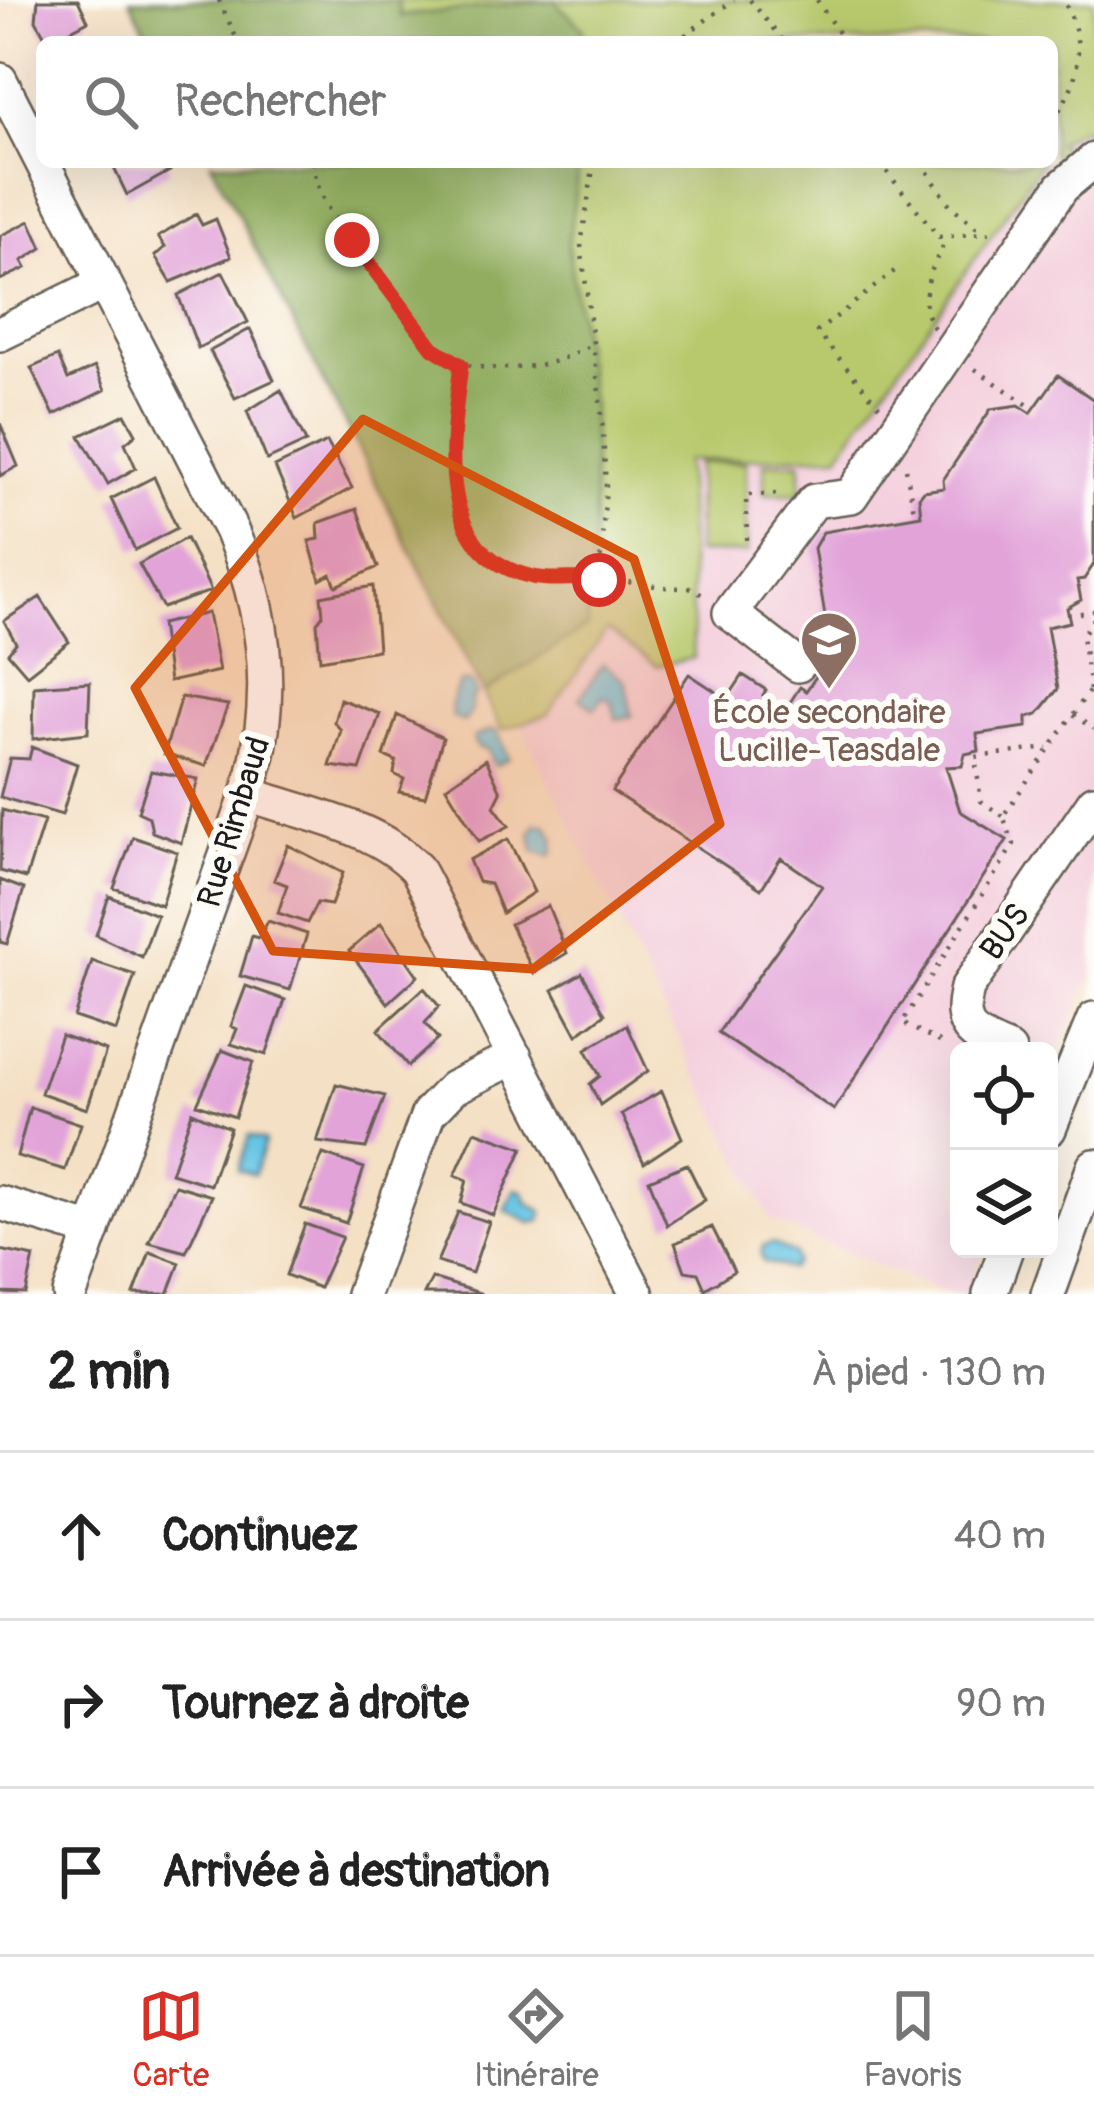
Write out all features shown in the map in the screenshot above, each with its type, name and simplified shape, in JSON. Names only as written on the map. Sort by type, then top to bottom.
[{"type":"street","name":"Rue Rimbaud","points":[[0,80],[36,150]]},
{"type":"street","points":[[798,665],[730,614],[814,501],[851,496],[1062,187],[1094,160]]},
{"type":"street","name":"Rue Rimbaud","points":[[45,168],[231,530],[253,587],[263,643],[266,702],[262,748],[248,794],[70,1294]]},
{"type":"street","points":[[0,334],[104,283]]},
{"type":"street","points":[[248,794],[373,837],[403,854],[417,869],[637,1294]]},
{"type":"street","name":"BUS","points":[[989,1042],[964,1022],[967,988],[1094,802]]},
{"type":"street","points":[[1058,1108],[1094,1019]]},
{"type":"street","points":[[363,1294],[428,1114],[453,1088],[515,1057]]},
{"type":"street","points":[[1048,1294],[1094,1166]]},
{"type":"street","points":[[0,1203],[93,1231]]},
{"type":"street","points":[[990,1294],[1003,1258]]},
{"type":"path","points":[[219,0],[235,36]]},
{"type":"path","points":[[683,36],[734,0]]},
{"type":"path","points":[[750,0],[779,36]]},
{"type":"path","points":[[817,0],[840,36]]},
{"type":"path","points":[[1058,112],[1078,66],[1077,32],[1063,0]]},
{"type":"path","points":[[315,168],[319,194],[335,221],[367,256],[433,348],[461,365],[548,363],[592,345]]},
{"type":"path","points":[[593,168],[581,245],[606,487],[599,580]]},
{"type":"path","points":[[884,168],[934,232],[947,239],[994,232]]},
{"type":"path","points":[[925,168],[950,206],[982,232]]},
{"type":"path","points":[[929,324],[929,278],[947,239]]},
{"type":"path","points":[[875,403],[817,332],[897,268]]},
{"type":"path","points":[[968,364],[1034,409]]},
{"type":"path","points":[[461,365],[452,463],[461,520],[470,537],[495,561],[529,577],[691,588]]},
{"type":"path","points":[[891,456],[908,471],[914,516]]},
{"type":"path","points":[[1003,816],[1092,687],[1082,636],[1094,615],[1068,615]]},
{"type":"path","points":[[1072,715],[1094,729]]},
{"type":"path","points":[[965,754],[975,757],[1050,747]]},
{"type":"path","points":[[945,1043],[902,1023],[1014,844],[1003,816],[981,801],[975,757]]},
{"type":"highlighted area","points":[[363,419],[634,559],[720,824],[533,969],[273,951],[135,688]]},
{"type":"shaded area","name":"École secondaire Lucille-Teasdale","points":[[1084,126],[1094,143],[1094,970],[1058,1051],[1058,1042],[950,1042],[950,1258],[981,1258],[967,1294],[949,1294],[771,1221],[520,724],[547,715],[607,630],[657,666],[694,658],[685,461],[839,454],[1038,168],[1058,168],[1058,145]]},
{"type":"green space","points":[[130,0],[1094,0],[1094,143],[1083,127],[1058,142],[1058,36],[148,36]]},
{"type":"green space","points":[[130,0],[398,0],[400,16],[553,0],[583,28],[583,36],[148,36]]},
{"type":"green space","points":[[214,168],[1038,168],[839,455],[686,461],[694,658],[657,666],[607,630],[547,715],[502,730]]},
{"type":"green space","points":[[214,168],[578,168],[568,246],[592,406],[594,524],[588,626],[484,693]]},
{"type":"green space","points":[[746,462],[747,553],[697,553],[697,463]]},
{"type":"green space","points":[[801,462],[801,494],[764,494],[764,463]]},
{"type":"water","points":[[603,664],[625,680],[632,716],[616,719],[612,702],[604,696],[594,709],[580,698]]},
{"type":"water","points":[[461,682],[470,682],[476,693],[464,722],[451,712]]},
{"type":"water","points":[[497,731],[509,758],[495,766],[487,749],[474,742],[474,737]]},
{"type":"water","points":[[536,824],[546,824],[555,838],[549,856],[534,851],[531,833]]},
{"type":"water","points":[[249,1136],[265,1141],[254,1175],[238,1170]]},
{"type":"water","points":[[515,1189],[543,1212],[541,1221],[531,1223],[505,1210]]},
{"type":"water","points":[[772,1243],[794,1254],[791,1269],[764,1262],[763,1246]]},
{"type":"building","points":[[38,0],[78,0],[88,21],[59,36],[45,36],[36,20]]},
{"type":"building","points":[[114,168],[168,168],[170,171],[127,195]]},
{"type":"building","points":[[196,214],[202,225],[216,219],[231,257],[171,282],[155,256],[165,247],[158,237]]},
{"type":"building","points":[[30,221],[42,248],[22,261],[26,268],[0,280],[0,236]]},
{"type":"building","points":[[223,272],[248,322],[198,348],[178,295]]},
{"type":"building","points":[[250,329],[274,380],[235,398],[210,351]]},
{"type":"building","points":[[58,356],[68,379],[95,367],[105,390],[54,415],[31,368]]},
{"type":"building","points":[[1058,375],[1094,400],[1094,564],[1084,579],[1077,580],[1081,600],[1067,608],[1070,622],[1047,627],[1058,689],[1038,714],[1027,717],[1027,727],[977,734],[979,751],[965,754],[962,766],[946,767],[960,811],[1007,840],[834,1110],[718,1033],[822,886],[781,858],[761,889],[612,791],[689,674],[727,699],[743,675],[785,710],[800,687],[806,691],[817,675],[809,657],[813,650],[830,647],[814,548],[823,532],[921,515],[919,497],[924,491],[944,488],[943,480],[991,409],[1019,405],[1031,413]]},
{"type":"building","points":[[281,390],[306,442],[267,460],[247,411]]},
{"type":"building","points":[[125,414],[136,434],[125,443],[136,468],[108,484],[80,436]]},
{"type":"building","points":[[0,423],[18,466],[0,476]]},
{"type":"building","points":[[327,442],[352,488],[297,518],[275,467]]},
{"type":"building","points":[[154,477],[177,528],[135,550],[111,499]]},
{"type":"building","points":[[357,509],[378,567],[336,586],[331,574],[320,580],[309,541],[319,539],[318,523]]},
{"type":"building","points":[[186,538],[211,591],[163,608],[139,564]]},
{"type":"building","points":[[373,586],[378,650],[320,660],[321,596]]},
{"type":"building","points":[[40,597],[69,642],[27,675],[8,653],[16,643],[4,621]]},
{"type":"building","points":[[208,613],[219,671],[169,682],[161,624]]},
{"type":"building","points":[[90,682],[88,733],[33,739],[34,686]]},
{"type":"building","points":[[181,697],[228,705],[206,766],[164,754]]},
{"type":"building","points":[[340,699],[380,714],[360,770],[330,766],[341,730],[334,722]]},
{"type":"building","points":[[397,715],[443,738],[425,797],[399,792],[404,779],[394,774],[396,761],[384,756]]},
{"type":"building","points":[[32,747],[77,764],[62,815],[0,797],[10,758],[29,759]]},
{"type":"building","points":[[486,759],[501,792],[494,806],[509,826],[479,841],[446,787]]},
{"type":"building","points":[[151,771],[198,779],[181,843],[152,832],[149,817],[138,812]]},
{"type":"building","points":[[2,810],[44,821],[26,878],[0,871]]},
{"type":"building","points":[[133,837],[177,852],[161,905],[114,888]]},
{"type":"building","points":[[508,839],[534,892],[502,913],[490,884],[478,882],[469,860]]},
{"type":"building","points":[[288,845],[343,873],[331,905],[317,903],[307,923],[278,913],[287,885],[274,880]]},
{"type":"building","points":[[0,880],[24,889],[7,944],[0,942]]},
{"type":"building","points":[[109,896],[157,915],[142,957],[96,935]]},
{"type":"building","points":[[548,906],[567,953],[534,973],[510,924]]},
{"type":"building","points":[[268,921],[307,934],[290,990],[240,976],[252,936],[259,938]]},
{"type":"building","points":[[381,923],[418,976],[388,1003],[349,951]]},
{"type":"building","points":[[92,961],[135,975],[116,1031],[74,1017]]},
{"type":"building","points":[[582,973],[605,1014],[577,1035],[553,990]]},
{"type":"building","points":[[246,986],[285,1000],[266,1055],[231,1044],[237,1029],[231,1026]]},
{"type":"building","points":[[424,988],[439,1006],[425,1023],[438,1039],[408,1066],[378,1030]]},
{"type":"building","points":[[627,1025],[648,1071],[600,1105],[590,1084],[600,1076],[586,1049]]},
{"type":"building","points":[[61,1035],[106,1051],[87,1109],[41,1093]]},
{"type":"building","points":[[222,1050],[253,1062],[235,1117],[197,1104]]},
{"type":"building","points":[[336,1084],[385,1096],[366,1148],[317,1142]]},
{"type":"building","points":[[662,1091],[682,1138],[644,1163],[621,1114]]},
{"type":"building","points":[[30,1107],[81,1124],[65,1170],[17,1156]]},
{"type":"building","points":[[192,1112],[230,1128],[210,1185],[171,1173]]},
{"type":"building","points":[[475,1131],[523,1148],[493,1215],[461,1203],[467,1180],[455,1175]]},
{"type":"building","points":[[323,1154],[364,1168],[346,1223],[301,1208]]},
{"type":"building","points":[[687,1164],[705,1200],[667,1225],[649,1180]]},
{"type":"building","points":[[175,1185],[212,1196],[186,1252],[149,1242]]},
{"type":"building","points":[[458,1212],[489,1222],[472,1273],[437,1262]]},
{"type":"building","points":[[305,1224],[342,1237],[319,1288],[286,1275]]},
{"type":"building","points":[[712,1227],[734,1271],[705,1289],[698,1273],[685,1271],[675,1243]]},
{"type":"building","points":[[0,1250],[34,1257],[26,1294],[0,1293]]},
{"type":"building","points":[[150,1252],[180,1263],[168,1294],[134,1294]]},
{"type":"building","points":[[432,1278],[480,1293],[480,1294],[424,1294]]},
{"type":"place","name":"École secondaire Lucille-Teasdale","points":[[829,691]]},
{"type":"route","points":[[352,240],[433,348],[461,365],[452,463],[461,520],[470,537],[495,561],[529,577],[599,580]]}]
